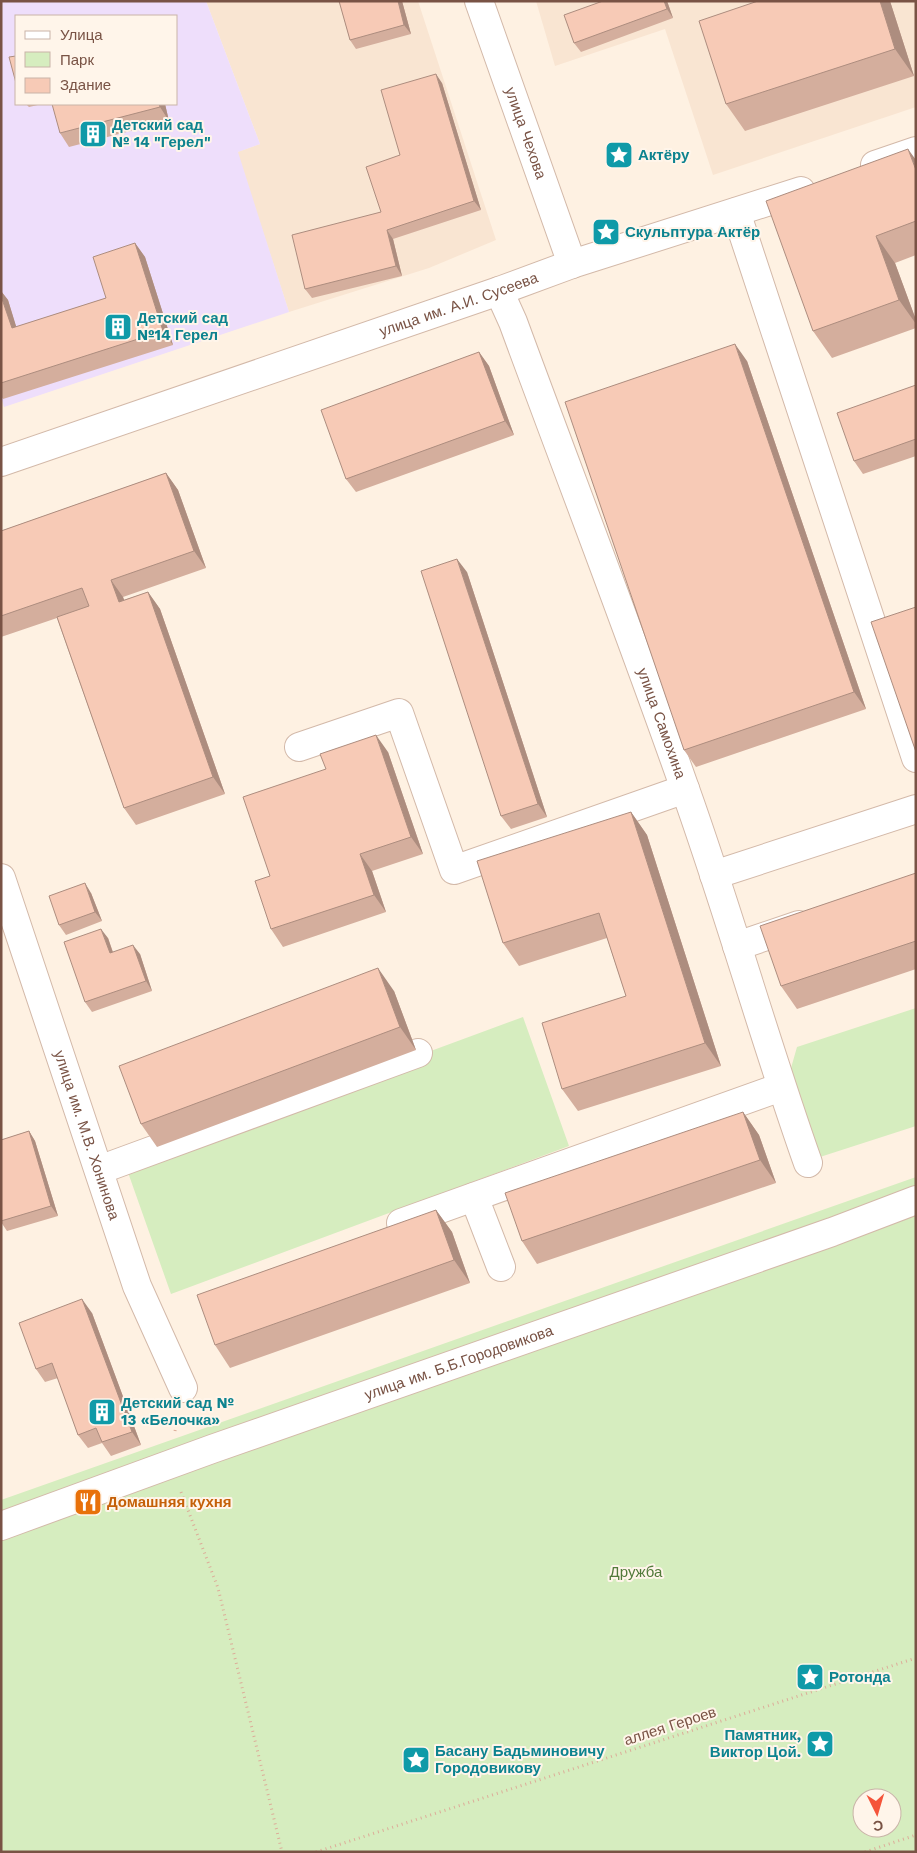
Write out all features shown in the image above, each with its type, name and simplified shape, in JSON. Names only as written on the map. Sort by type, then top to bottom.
[{"type":"street","name":"улица Чехова","points":[[479,1],[572,264]]},
{"type":"street","points":[[850,174],[916,151]]},
{"type":"street","name":"улица им. А.И. Сусеева","points":[[1,462],[499,291],[572,264],[821,184]]},
{"type":"street","points":[[736,212],[916,758]]},
{"type":"street","name":"улица Самохина","points":[[499,291],[513,322],[686,789],[781,1087],[808,1163]]},
{"type":"street","points":[[299,747],[400,712],[454,870],[686,789]]},
{"type":"street","points":[[714,875],[916,809]]},
{"type":"street","name":"улица им. М.В. Хонинова","points":[[1,878],[138,1286],[182,1388]]},
{"type":"street","points":[[737,946],[822,918]]},
{"type":"street","points":[[99,1170],[418,1053]]},
{"type":"street","points":[[381,1230],[781,1087]]},
{"type":"street","points":[[474,1197],[501,1267]]},
{"type":"street","name":"улица им. Б.Б.Городовикова","points":[[1,1526],[170,1464],[832,1232],[916,1200]]},
{"type":"path","points":[[182,1388],[170,1464],[218,1588],[282,1852]]},
{"type":"path","name":"аллея Героев","points":[[316,1852],[916,1658]]},
{"type":"path","points":[[865,1852],[916,1835]]},
{"type":"shaded area","points":[[1,1],[206,1],[260,144],[238,152],[289,312],[4,407],[1,397]]},
{"type":"shaded area","points":[[206,1],[418,1],[496,240],[429,268],[289,312],[237,152],[260,144]]},
{"type":"shaded area","points":[[536,1],[916,1],[916,107],[713,175],[665,29],[555,66]]},
{"type":"green space","points":[[916,1008],[916,1126],[820,1157],[801,1107],[791,1068],[797,1047]]},
{"type":"green space","points":[[523,1017],[569,1146],[171,1294],[125,1164]]},
{"type":"green space","name":"Дружба","points":[[916,1177],[916,1852],[1,1852],[1,1500]]},
{"type":"building","points":[[339,1],[398,1],[404,25],[350,40]]},
{"type":"building","points":[[603,1],[664,1],[667,9],[574,43],[564,15]]},
{"type":"building","points":[[758,1],[880,1],[895,49],[726,104],[699,21]]},
{"type":"building","points":[[15,56],[15,79],[9,57]]},
{"type":"building","points":[[436,74],[474,201],[387,230],[396,266],[305,289],[292,235],[381,212],[366,167],[400,155],[381,90]]},
{"type":"building","points":[[52,105],[159,105],[160,107],[60,133]]},
{"type":"building","points":[[908,149],[916,170],[916,221],[876,236],[899,300],[813,331],[766,201]]},
{"type":"building","name":"Детский сад №14 Герел","points":[[135,243],[163,331],[1,383],[1,296],[12,328],[106,298],[93,257]]},
{"type":"building","points":[[735,344],[854,692],[684,750],[565,402]]},
{"type":"building","points":[[479,352],[505,421],[346,479],[321,410]]},
{"type":"building","points":[[916,385],[916,439],[854,461],[837,413]]},
{"type":"building","points":[[166,473],[194,551],[111,580],[119,602],[148,592],[213,777],[124,808],[57,617],[89,606],[82,588],[1,616],[1,531]]},
{"type":"building","points":[[457,559],[538,804],[501,816],[421,571]]},
{"type":"building","points":[[916,607],[916,752],[871,622]]},
{"type":"building","points":[[376,735],[411,837],[360,854],[374,895],[271,929],[255,881],[270,876],[243,797],[326,769],[320,754]]},
{"type":"building","points":[[631,812],[705,1043],[562,1089],[542,1023],[626,996],[599,913],[503,943],[477,861]]},
{"type":"building","points":[[916,873],[916,941],[781,986],[760,926]]},
{"type":"building","points":[[85,883],[95,912],[59,925],[49,896]]},
{"type":"building","points":[[101,929],[110,953],[133,945],[146,981],[85,1002],[64,942]]},
{"type":"building","points":[[378,968],[400,1027],[141,1124],[119,1066]]},
{"type":"building","points":[[743,1112],[760,1160],[522,1241],[505,1193]]},
{"type":"building","points":[[29,1131],[51,1206],[1,1221],[1,1140]]},
{"type":"building","points":[[436,1210],[454,1260],[215,1345],[197,1295]]},
{"type":"building","name":"Детский сад № 13 «Белочка»","points":[[82,1299],[132,1432],[102,1442],[96,1428],[78,1435],[52,1363],[36,1369],[19,1323]]},
{"type":"place","name":"Детский сад № 14 \"Герел\"","points":[[93,134]]},
{"type":"place","name":"Актёру","points":[[619,155]]},
{"type":"place","name":"Скульптура Актёр","points":[[606,232]]},
{"type":"place","name":"Детский сад №14 Герел","points":[[118,327]]},
{"type":"place","name":"Детский сад № 13 «Белочка»","points":[[102,1412]]},
{"type":"place","name":"Домашняя кухня","points":[[88,1502]]},
{"type":"place","name":"Ротонда","points":[[810,1677]]},
{"type":"place","name":"Памятник, Виктор Цой.","points":[[820,1744]]},
{"type":"place","name":"Басану Бадьминовичу Городовикову","points":[[416,1760]]}]
